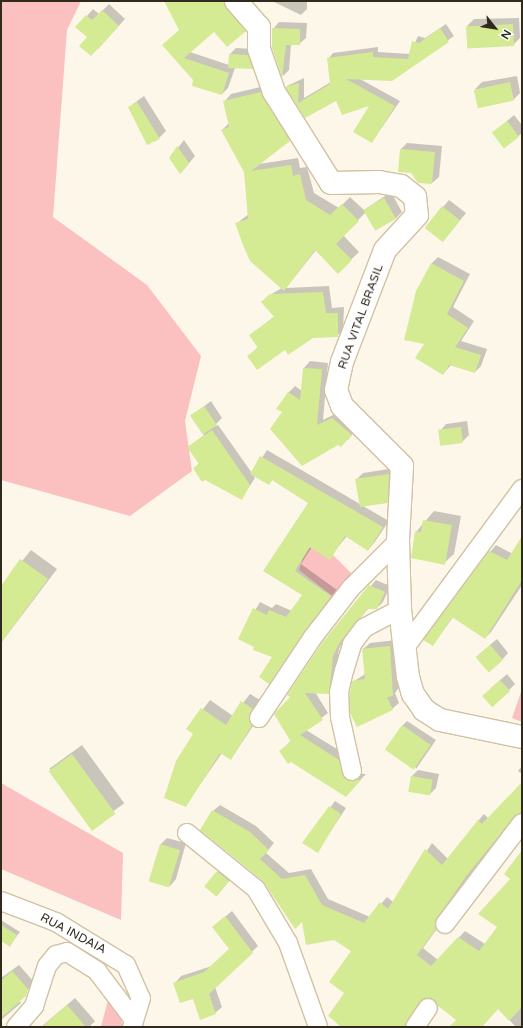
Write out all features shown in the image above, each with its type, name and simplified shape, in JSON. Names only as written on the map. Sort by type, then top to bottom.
[{"type":"street","name":"RUA VITAL BRASIL","points":[[236,1],[259,27],[259,49],[274,92],[331,183],[379,182],[401,186],[415,197],[417,215],[385,250],[342,362],[336,390],[342,406],[402,466],[398,541],[400,609],[408,677],[424,710],[458,726],[522,737]]},
{"type":"street","points":[[404,649],[522,489]]},
{"type":"street","points":[[259,718],[342,600],[398,541]]},
{"type":"street","points":[[352,771],[340,717],[339,692],[344,671],[352,644],[364,628],[400,609]]},
{"type":"street","points":[[445,924],[522,823]]},
{"type":"street","points":[[187,833],[256,889],[288,943],[318,1027]]},
{"type":"street","name":"RUA INDAIA","points":[[1,901],[56,922],[126,965],[141,998],[133,1024]]},
{"type":"street","points":[[16,1027],[34,1006],[47,966],[56,955],[67,952],[97,971],[133,1024]]},
{"type":"street","points":[[415,1027],[428,1008]]},
{"type":"shaded area","points":[[1,1],[81,1],[67,30],[53,217],[147,285],[201,356],[185,421],[192,471],[130,516],[1,480]]},
{"type":"shaded area","points":[[306,547],[330,552],[352,574],[336,599],[299,570]]},
{"type":"shaded area","points":[[522,689],[522,722],[512,718]]},
{"type":"shaded area","points":[[1,783],[123,853],[121,920],[1,869]]},
{"type":"shaded area","points":[[108,1000],[119,1012],[123,1027],[101,1027]]},
{"type":"building","points":[[164,1],[224,1],[246,31],[227,47],[214,32],[184,58],[229,73],[222,95],[192,86],[193,80],[162,45],[179,30]]},
{"type":"building","points":[[102,10],[119,26],[91,56],[79,46],[87,37],[75,27],[86,15],[92,20]]},
{"type":"building","points":[[513,24],[514,46],[467,48],[466,26]]},
{"type":"building","points":[[272,28],[300,29],[300,45],[286,45],[282,78],[272,47]]},
{"type":"building","points":[[440,28],[449,42],[392,81],[346,79],[395,106],[372,143],[353,132],[369,106],[342,115],[336,101],[305,118],[285,87],[299,83],[298,103],[330,84],[327,58],[373,52],[373,57],[408,59],[412,41],[419,43]]},
{"type":"building","points":[[229,54],[248,55],[253,69],[228,68]]},
{"type":"building","points":[[510,82],[514,101],[478,108],[474,90]]},
{"type":"building","points":[[261,92],[290,141],[251,171],[291,165],[293,176],[300,174],[306,200],[330,215],[342,204],[359,221],[336,244],[352,260],[338,274],[315,250],[284,291],[250,261],[243,245],[235,223],[248,219],[244,172],[221,130],[229,127],[223,101]]},
{"type":"building","points":[[137,102],[160,139],[147,145],[128,107]]},
{"type":"building","points":[[507,121],[519,137],[504,148],[492,132]]},
{"type":"building","points":[[177,146],[189,163],[180,174],[169,158]]},
{"type":"building","points":[[400,149],[435,152],[432,184],[418,183],[411,173],[398,172]]},
{"type":"building","points":[[384,198],[396,219],[375,231],[363,210]]},
{"type":"building","points":[[442,206],[460,220],[443,242],[425,228]]},
{"type":"building","points":[[431,263],[464,281],[447,314],[468,328],[455,347],[481,355],[475,373],[449,365],[443,375],[415,358],[424,344],[404,340],[416,291]]},
{"type":"building","points":[[323,292],[326,313],[338,313],[338,337],[313,338],[288,355],[285,350],[257,370],[247,356],[258,348],[249,335],[274,317],[261,302],[270,294]]},
{"type":"building","points":[[303,368],[322,369],[317,425],[332,418],[352,435],[341,447],[338,445],[302,466],[270,429],[282,412],[276,409],[288,392],[300,400]]},
{"type":"building","points":[[204,406],[217,425],[203,435],[190,416]]},
{"type":"building","points":[[461,427],[463,443],[440,446],[438,430]]},
{"type":"building","points":[[212,430],[250,485],[242,500],[205,480],[202,482],[193,468],[199,464],[187,447]]},
{"type":"building","points":[[260,456],[383,527],[368,551],[345,536],[330,560],[310,547],[295,571],[331,596],[269,684],[259,677],[272,657],[253,650],[254,647],[238,639],[253,608],[267,615],[269,610],[286,617],[302,595],[263,571],[308,503],[272,480],[269,485],[250,474]]},
{"type":"building","points":[[389,474],[388,503],[360,507],[355,479]]},
{"type":"building","points":[[423,520],[452,525],[445,565],[411,558],[415,531],[421,532]]},
{"type":"building","points":[[522,536],[522,580],[485,639],[452,617],[433,646],[423,640],[489,551],[507,560]]},
{"type":"building","points":[[20,559],[48,579],[1,643],[1,586]]},
{"type":"building","points":[[369,585],[385,592],[377,609],[368,609],[340,642],[333,656],[329,694],[305,693],[323,720],[300,735],[339,760],[345,778],[361,780],[346,797],[291,762],[288,764],[279,751],[291,742],[274,714],[290,697],[287,695],[322,643]]},
{"type":"building","points":[[490,645],[503,660],[489,673],[476,657]]},
{"type":"building","points":[[390,646],[393,696],[387,697],[393,710],[357,727],[350,713],[350,693],[352,681],[365,679],[362,649]]},
{"type":"building","points":[[500,680],[510,691],[492,707],[482,696]]},
{"type":"building","points":[[241,701],[253,709],[249,718],[252,725],[231,760],[220,753],[186,807],[164,798],[176,761],[193,734],[186,729],[201,708],[226,725]]},
{"type":"building","points":[[402,725],[431,745],[413,770],[385,750]]},
{"type":"building","points":[[72,754],[115,814],[92,831],[49,771]]},
{"type":"building","points":[[411,776],[433,780],[430,796],[408,792]]},
{"type":"building","points":[[522,782],[522,813],[514,817],[467,875],[437,918],[436,929],[417,955],[431,966],[458,937],[479,951],[497,927],[478,914],[510,879],[504,874],[522,850],[522,1007],[509,1021],[498,1009],[482,1027],[449,1027],[456,1020],[428,998],[419,1002],[405,1027],[342,1027],[328,1016],[344,993],[329,982],[351,951],[334,940],[306,945],[302,922],[295,929],[263,881],[200,830],[212,810],[250,832],[269,850],[260,859],[282,879],[305,875],[322,905],[364,923],[380,902],[388,909],[425,849],[442,865],[478,820],[482,824]]},
{"type":"building","points":[[329,806],[341,814],[318,853],[302,843]]},
{"type":"building","points":[[160,844],[180,850],[169,887],[149,881]]},
{"type":"building","points":[[217,871],[229,881],[216,897],[204,886]]},
{"type":"building","points":[[225,916],[253,953],[209,994],[216,1014],[200,1020],[193,999],[180,1003],[173,983],[204,972],[229,949],[212,927]]},
{"type":"building","points":[[1,925],[17,935],[10,947],[1,941]]},
{"type":"building","points":[[12,971],[28,989],[26,996],[1,1018],[1,981]]},
{"type":"building","points":[[67,1005],[86,1027],[42,1027]]}]
